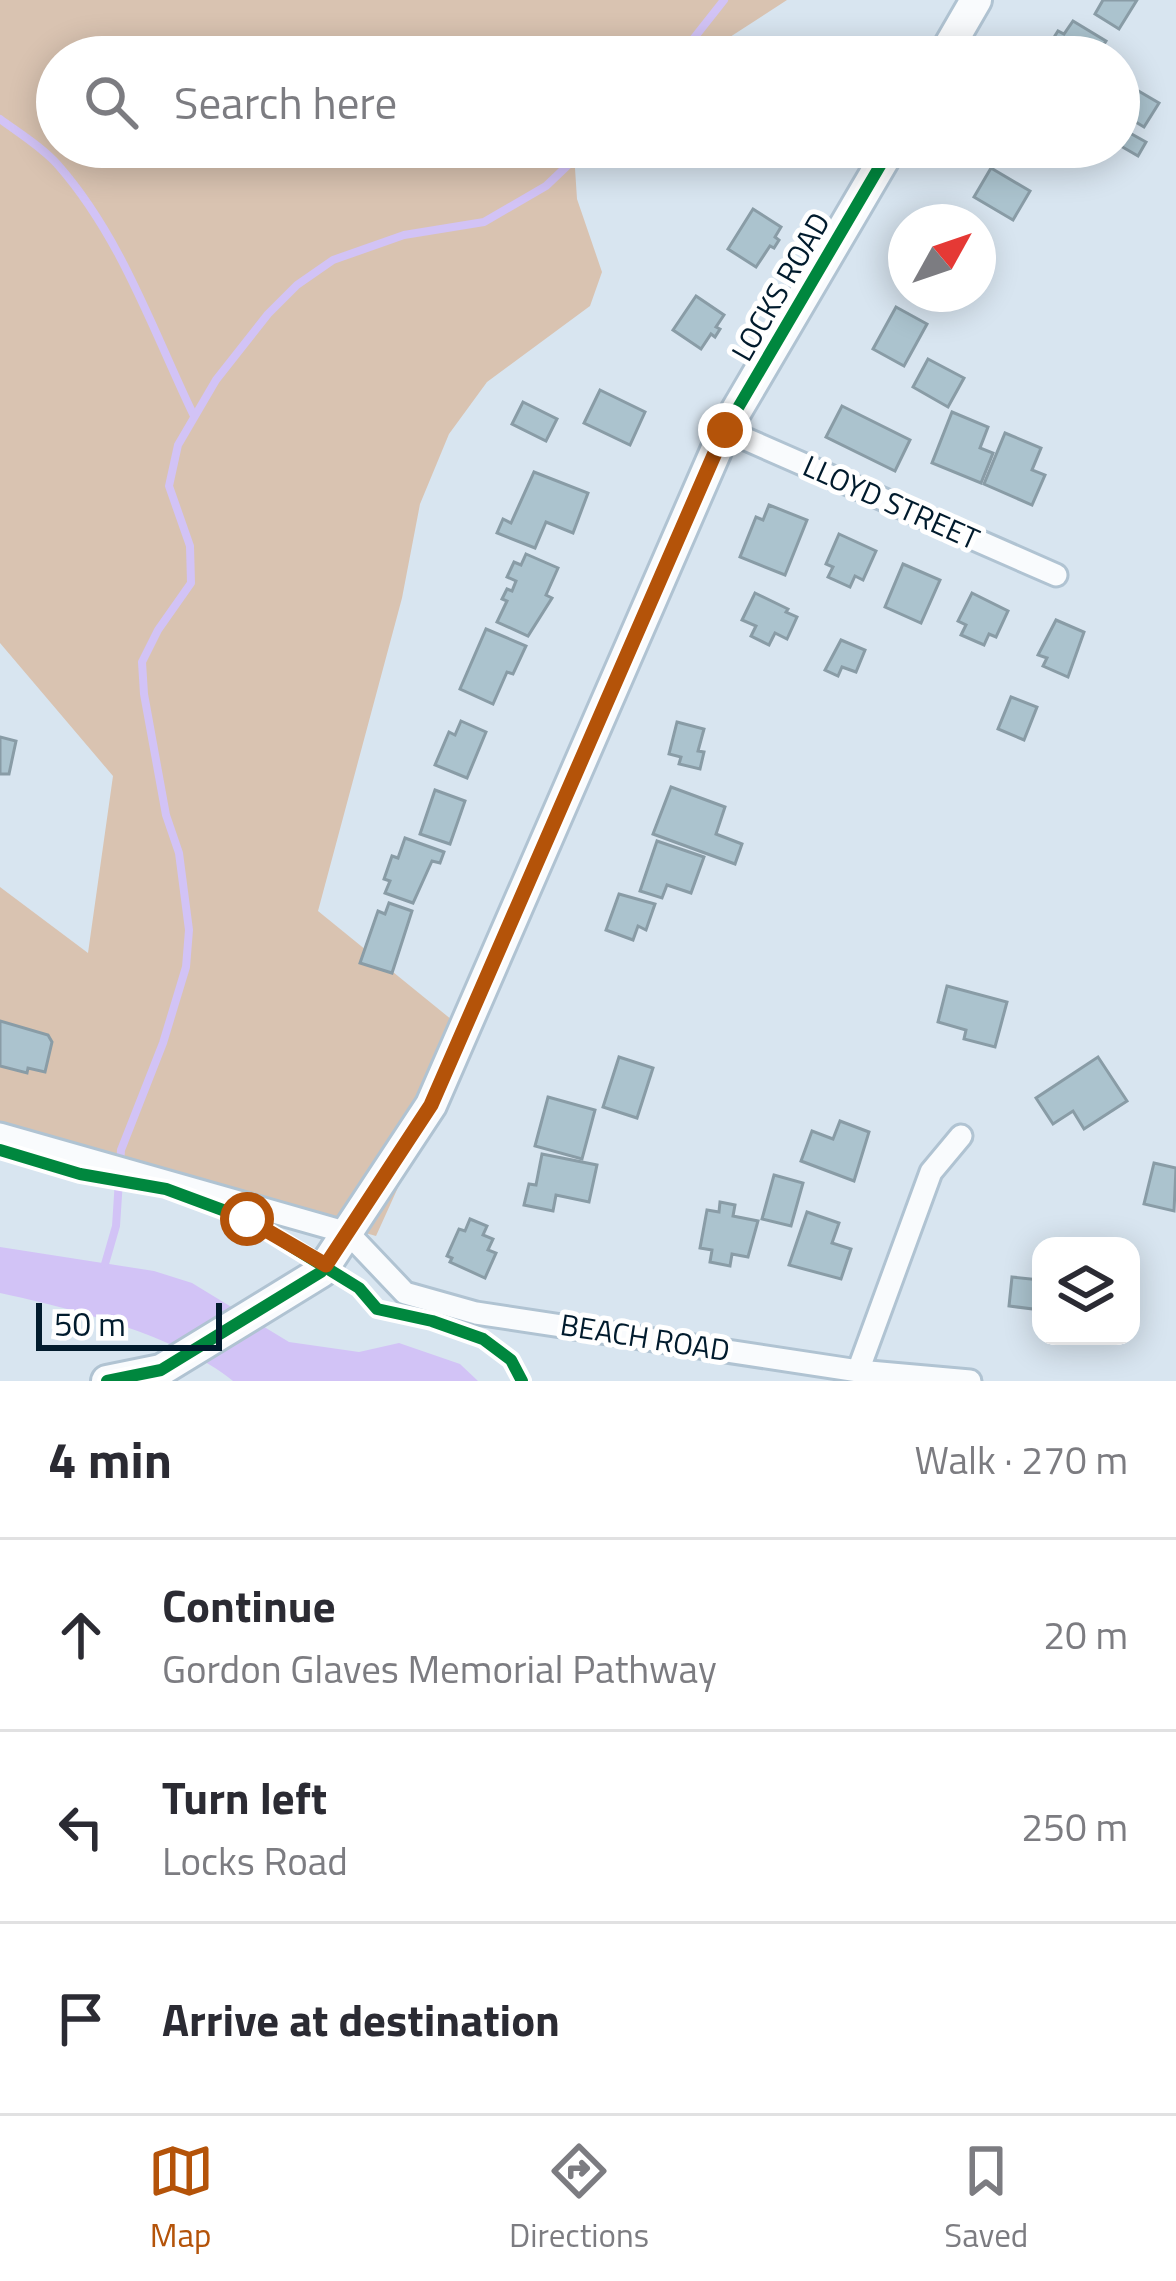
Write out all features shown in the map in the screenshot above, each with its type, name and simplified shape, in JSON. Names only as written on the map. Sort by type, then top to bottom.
[{"type":"street","points":[[955,36],[976,0]]},
{"type":"street","name":"LOCKS ROAD","points":[[107,1381],[161,1370],[321,1272],[431,1105],[725,430],[879,168]]},
{"type":"street","name":"LLOYD STREET","points":[[725,430],[1056,575]]},
{"type":"street","points":[[0,1134],[348,1233]]},
{"type":"street","points":[[858,1371],[931,1172],[961,1136]]},
{"type":"street","name":"BEACH ROAD","points":[[348,1233],[405,1293],[476,1313],[858,1371],[970,1381]]},
{"type":"shaded area","points":[[0,0],[787,0],[731,36],[36,36],[36,168],[575,168],[577,199],[602,272],[590,306],[487,382],[449,434],[420,504],[402,598],[318,911],[468,1033],[376,1236],[0,1129],[0,887],[88,953],[113,776],[0,643]]},
{"type":"shaded area","points":[[0,1247],[154,1271],[192,1283],[289,1342],[359,1352],[399,1343],[460,1364],[478,1381],[233,1381],[154,1337],[0,1293]]},
{"type":"building","points":[[1103,0],[1137,0],[1119,29],[1095,14]]},
{"type":"building","points":[[1073,21],[1098,36],[1055,36],[1058,31],[1064,34]]},
{"type":"building","points":[[1140,92],[1159,103],[1144,127],[1140,125]]},
{"type":"building","points":[[991,168],[1030,191],[1013,220],[996,210],[996,204],[974,197]]},
{"type":"building","points":[[753,209],[781,227],[774,248],[770,246],[756,267],[728,249]]},
{"type":"building","points":[[696,296],[724,315],[715,337],[711,334],[701,349],[673,330]]},
{"type":"building","points":[[893,312],[905,312],[927,324],[904,366],[873,349]]},
{"type":"building","points":[[928,359],[964,378],[948,407],[913,387]]},
{"type":"building","points":[[600,390],[645,412],[630,445],[584,423]]},
{"type":"building","points":[[523,402],[557,419],[546,441],[512,424]]},
{"type":"building","points":[[842,406],[910,440],[895,471],[826,437]]},
{"type":"building","points":[[952,412],[988,427],[980,448],[993,453],[981,483],[932,463]]},
{"type":"building","points":[[1005,433],[1041,448],[1032,470],[1045,475],[1032,505],[984,484]]},
{"type":"building","points":[[534,472],[588,493],[573,533],[546,522],[535,548],[497,533],[503,519],[511,523]]},
{"type":"building","points":[[769,505],[807,520],[785,575],[740,557],[756,517],[763,520]]},
{"type":"building","points":[[839,534],[876,551],[863,580],[855,576],[850,587],[828,577],[833,567],[826,564]]},
{"type":"building","points":[[526,554],[558,568],[546,595],[552,598],[528,636],[497,622],[507,601],[502,599],[516,581],[507,577],[514,562],[521,565]]},
{"type":"building","points":[[903,564],[940,580],[921,623],[885,607]]},
{"type":"building","points":[[755,593],[797,617],[787,639],[775,633],[769,645],[751,636],[756,626],[742,620]]},
{"type":"building","points":[[972,593],[1008,611],[996,637],[989,634],[984,645],[961,635],[966,625],[958,621]]},
{"type":"building","points":[[1056,620],[1084,632],[1068,677],[1043,666],[1047,658],[1038,655]]},
{"type":"building","points":[[486,629],[526,646],[513,674],[507,672],[493,704],[460,689]]},
{"type":"building","points":[[841,640],[865,650],[856,672],[842,667],[838,676],[825,670]]},
{"type":"building","points":[[1011,697],[1037,707],[1024,740],[998,729]]},
{"type":"building","points":[[461,721],[486,732],[467,778],[435,765],[449,732],[455,735]]},
{"type":"building","points":[[677,722],[704,729],[698,751],[704,752],[700,769],[679,764],[681,757],[669,754]]},
{"type":"building","points":[[0,737],[16,741],[9,774],[0,774]]},
{"type":"building","points":[[671,787],[725,807],[716,834],[742,844],[735,864],[653,834]]},
{"type":"building","points":[[435,790],[465,801],[450,844],[420,834]]},
{"type":"building","points":[[405,838],[444,852],[440,863],[432,861],[413,903],[385,893],[392,856],[398,858]]},
{"type":"building","points":[[657,841],[704,857],[691,893],[667,885],[662,898],[640,891]]},
{"type":"building","points":[[619,894],[655,904],[646,930],[638,926],[633,940],[606,930]]},
{"type":"building","points":[[389,903],[412,911],[392,973],[360,963],[378,911],[385,914]]},
{"type":"building","points":[[947,986],[1007,1002],[995,1047],[964,1039],[966,1030],[938,1022]]},
{"type":"building","points":[[0,1021],[48,1035],[52,1042],[45,1072],[0,1066]]},
{"type":"building","points":[[619,1057],[653,1068],[637,1118],[603,1107]]},
{"type":"building","points":[[1098,1057],[1127,1101],[1084,1129],[1073,1111],[1053,1124],[1036,1098]]},
{"type":"building","points":[[548,1097],[595,1110],[582,1159],[535,1146]]},
{"type":"building","points":[[840,1121],[869,1132],[854,1181],[801,1161],[812,1131],[833,1139]]},
{"type":"building","points":[[542,1154],[597,1165],[589,1202],[556,1195],[553,1211],[524,1205],[529,1184],[536,1185]]},
{"type":"building","points":[[1154,1163],[1176,1168],[1174,1211],[1144,1204]]},
{"type":"building","points":[[774,1175],[803,1183],[791,1226],[762,1219]]},
{"type":"building","points":[[720,1202],[735,1205],[733,1216],[758,1221],[748,1257],[732,1254],[730,1266],[710,1262],[712,1250],[700,1248],[707,1210],[719,1212]]},
{"type":"building","points":[[807,1212],[839,1223],[832,1243],[851,1249],[841,1279],[789,1265]]},
{"type":"building","points":[[470,1219],[487,1226],[483,1235],[493,1239],[488,1250],[496,1253],[485,1278],[450,1262],[447,1256],[459,1229],[465,1231]]},
{"type":"building","points":[[1012,1277],[1032,1279],[1032,1309],[1009,1306]]},
{"type":"waterway","points":[[696,36],[724,0]]},
{"type":"waterway","points":[[0,119],[36,145]]},
{"type":"waterway","points":[[60,168],[118,254],[194,416]]},
{"type":"waterway","points":[[105,1264],[116,1226],[121,1150],[163,1043],[186,967],[189,930],[179,853],[166,815],[142,662],[191,583],[190,546],[169,486],[178,445],[216,380],[297,285],[333,260],[404,235],[484,222],[546,186],[565,168]]},
{"type":"cycle path","points":[[107,1381],[161,1370],[321,1272],[431,1105],[725,430],[879,168]]},
{"type":"cycle path","points":[[0,1150],[80,1174],[166,1189],[247,1219],[359,1288],[377,1309],[483,1339],[511,1360],[522,1381]]},
{"type":"route","points":[[247,1219],[326,1265],[431,1105],[725,430]]}]
